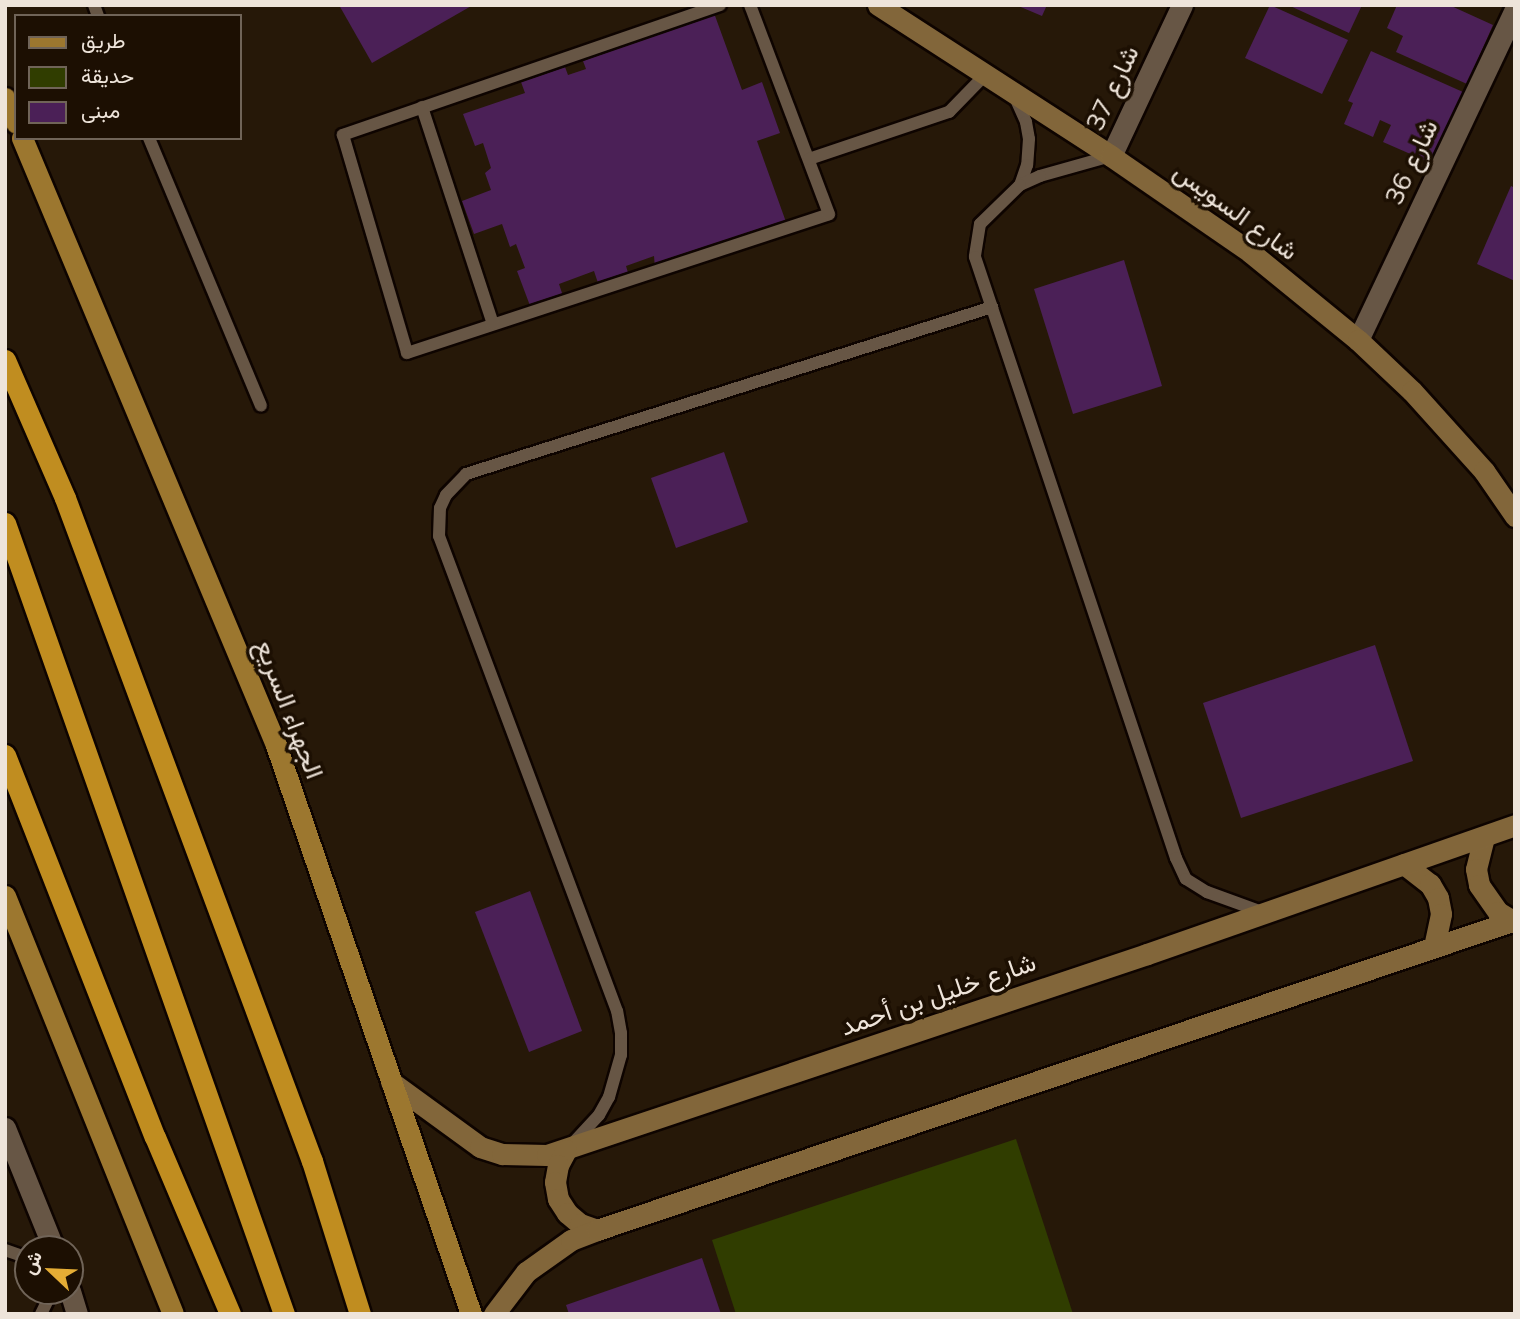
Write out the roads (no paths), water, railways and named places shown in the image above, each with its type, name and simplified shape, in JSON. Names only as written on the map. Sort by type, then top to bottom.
[{"type":"highway","points":[[5,360],[65,498],[312,1161],[360,1314]]},
{"type":"highway","points":[[5,523],[284,1314]]},
{"type":"highway","points":[[5,755],[155,1137],[230,1314]]},
{"type":"main road","points":[[5,98],[14,118]]},
{"type":"main road","name":"الجهراء السريع","points":[[23,140],[276,745],[471,1314]]},
{"type":"main road","points":[[5,895],[173,1314]]},
{"type":"street","name":"شارع السويس","points":[[878,5],[1111,156],[1250,252],[1358,340],[1412,391],[1484,471],[1515,516]]},
{"type":"street","name":"شارع 37","points":[[1111,156],[1182,5]]},
{"type":"street","name":"شارع 36","points":[[1358,340],[1515,9]]},
{"type":"street","name":"شارع خليل بن أحمد","points":[[391,1082],[480,1147],[524,1157],[566,1150],[1265,913],[1515,825]]},
{"type":"street","points":[[1484,837],[1476,869],[1479,886],[1498,912],[1514,920]]},
{"type":"street","points":[[1404,864],[1430,884],[1438,898],[1441,914],[1434,946]]},
{"type":"street","points":[[494,1314],[526,1272],[571,1240],[1514,920]]},
{"type":"street","points":[[5,1128],[48,1235]]},
{"type":"street","points":[[566,1150],[558,1165],[555,1182],[558,1199],[567,1213],[580,1224],[597,1230]]},
{"type":"lane","points":[[720,5],[342,135],[407,352],[829,214],[750,5]]},
{"type":"lane","points":[[809,159],[949,112],[985,75]]},
{"type":"lane","points":[[1013,92],[1026,122],[1029,139],[1027,165],[1020,185]]},
{"type":"lane","points":[[422,107],[493,324]]},
{"type":"lane","points":[[150,140],[261,406]]},
{"type":"lane","points":[[1111,156],[1040,176],[1020,185],[980,224],[975,257],[1176,858],[1186,879],[1197,886],[1265,913]]},
{"type":"lane","points":[[566,1150],[599,1115],[609,1097],[621,1055],[617,1011],[439,536],[440,508],[446,495],[466,474],[992,307]]}]
